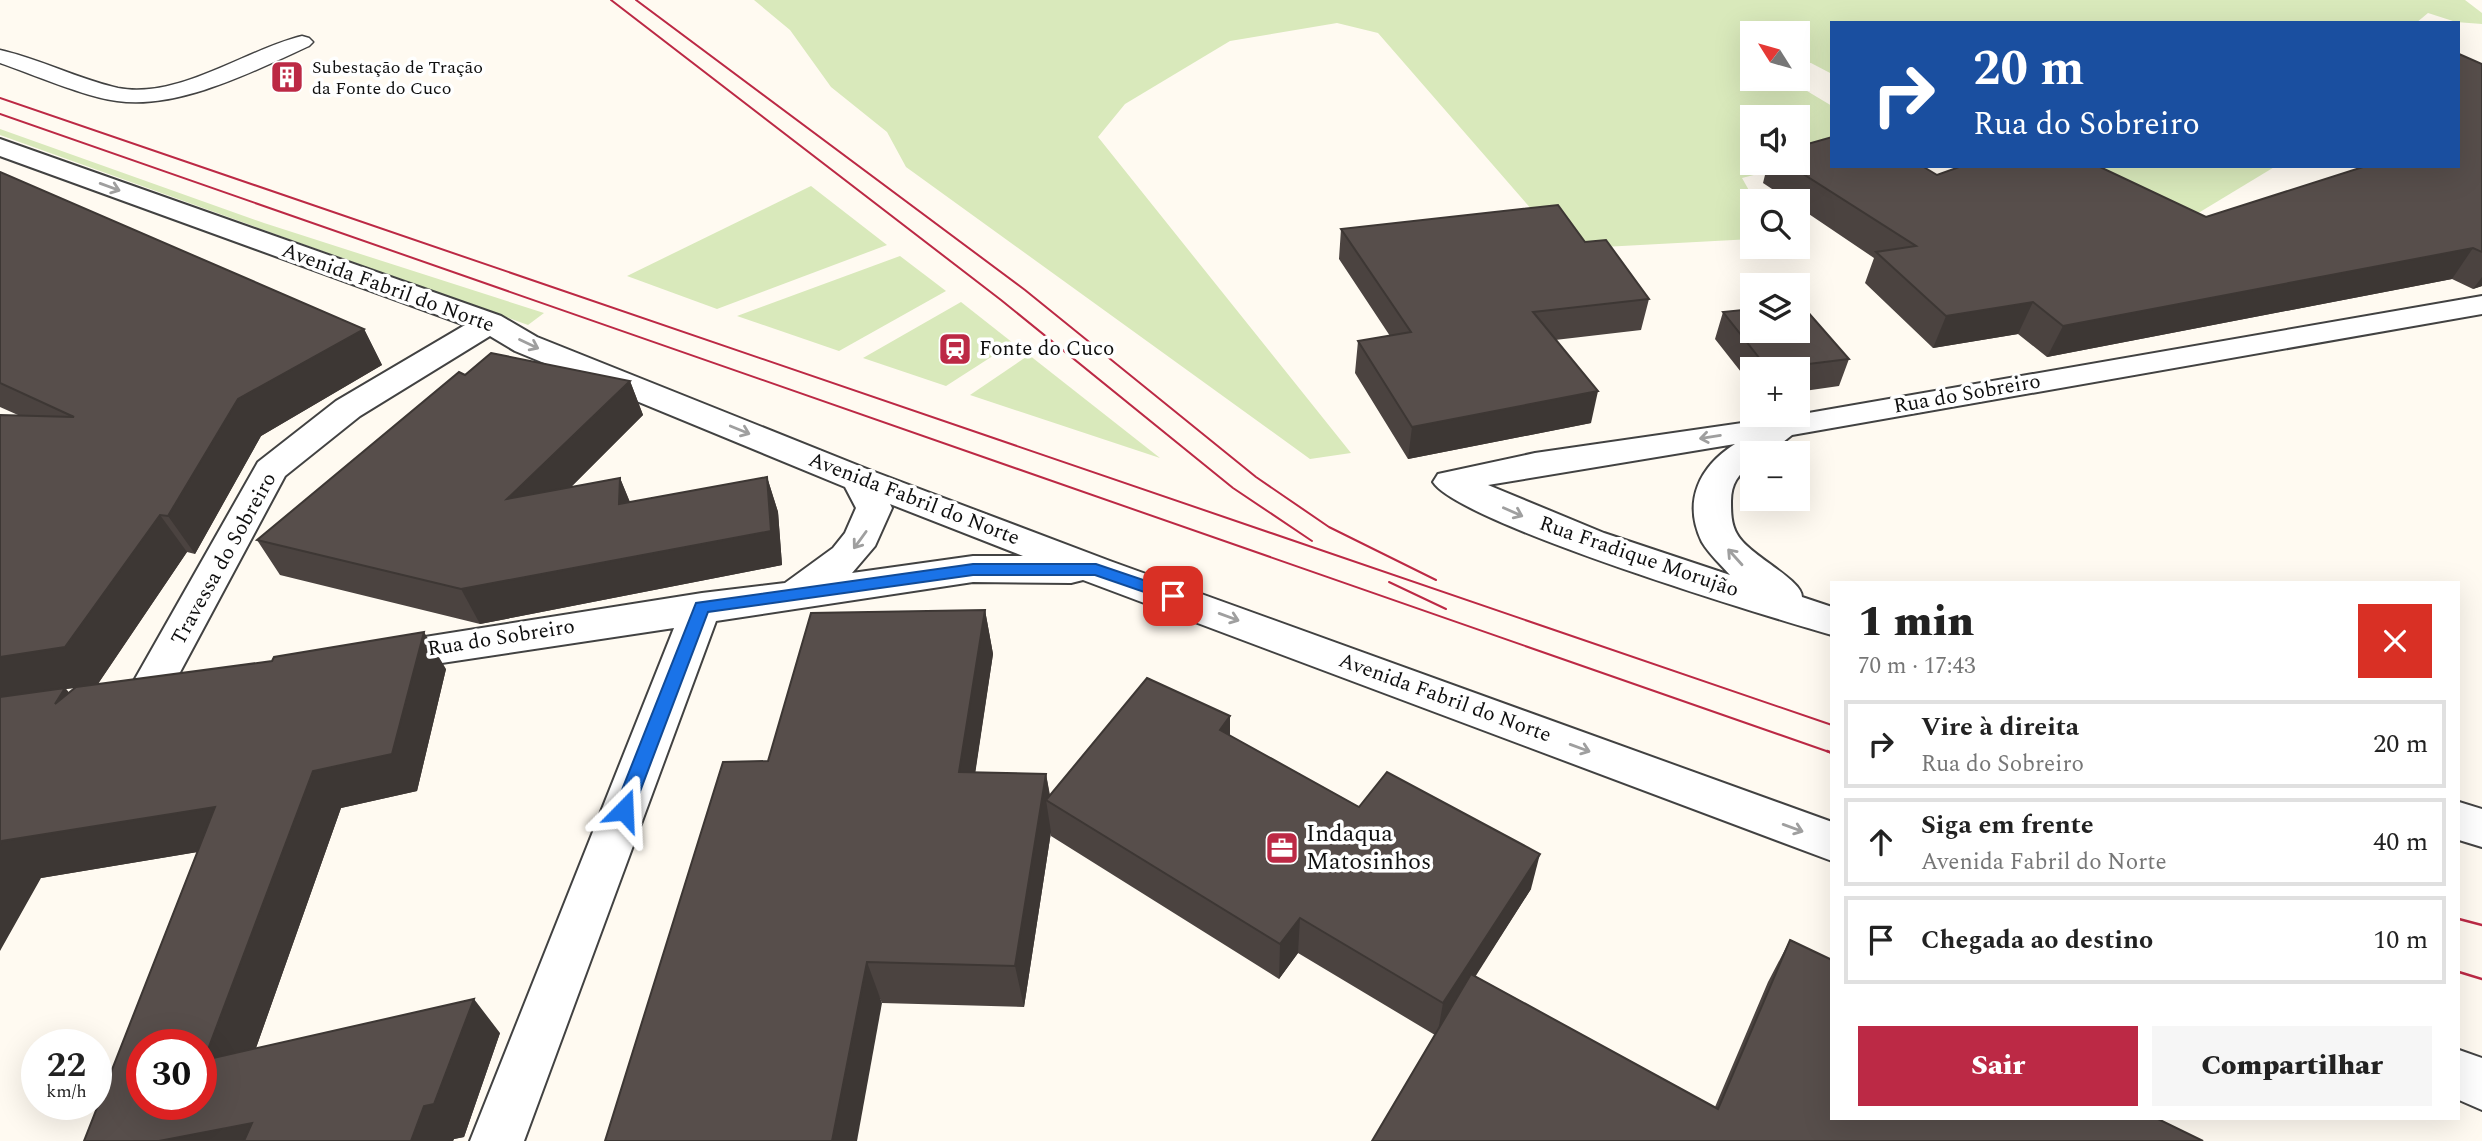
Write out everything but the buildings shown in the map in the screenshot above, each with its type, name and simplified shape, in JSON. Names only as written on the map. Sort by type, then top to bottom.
[{"type":"street","name":"Avenida Fabril do Norte","points":[[0,147],[490,323],[526,344],[859,479],[1096,570],[1830,841]]},
{"type":"street","points":[[35,186],[67,172]]},
{"type":"street","name":"Rua do Sobreiro","points":[[1810,421],[2482,305]]},
{"type":"street","name":"Travessa do Sobreiro","points":[[148,693],[271,470],[298,444],[338,414],[490,323]]},
{"type":"street","name":"Rua do Sobreiro","points":[[1451,482],[1535,464],[1775,427]]},
{"type":"street","name":"Rua Fradique Morujão","points":[[1792,427],[1765,439],[1726,466],[1713,490],[1713,518],[1720,540],[1747,569],[1789,598],[1830,620]]},
{"type":"street","name":"Rua do Sobreiro","points":[[796,594],[840,563],[864,537],[874,508],[859,479]]},
{"type":"street","name":"Rua Fradique Morujão","points":[[1451,482],[1537,523],[1606,549],[1830,620]]},
{"type":"street","name":"Rua do Sobreiro","points":[[342,663],[702,607],[973,569],[1096,570]]},
{"type":"street","points":[[496,1141],[702,607]]},
{"type":"street","points":[[108,700],[190,687]]},
{"type":"street","points":[[2460,821],[2482,828]]},
{"type":"street","points":[[2460,1075],[2482,1084]]},
{"type":"lane","points":[[0,57],[118,95],[172,92],[243,68],[302,42]]},
{"type":"green space","points":[[754,0],[2465,0],[2482,13],[2482,24],[2453,21],[2428,13],[2418,21],[1830,21],[1830,73],[1810,63],[1810,21],[1740,21],[1740,91],[1807,91],[1830,105],[1830,156],[1810,161],[1810,105],[1740,105],[1740,175],[1754,175],[1742,178],[1748,189],[1740,189],[1740,240],[1566,249],[1378,33],[1337,23],[1230,41],[1125,104],[1098,137],[1351,453],[1310,459],[906,167],[887,132],[831,87],[790,30]]},
{"type":"green space","points":[[0,129],[264,223],[544,313],[528,325],[0,135]]},
{"type":"green space","points":[[2019,168],[2273,168],[2157,238]]},
{"type":"green space","points":[[811,186],[887,245],[717,309],[627,276]]},
{"type":"green space","points":[[900,256],[946,291],[839,351],[737,316]]},
{"type":"green space","points":[[961,302],[1013,343],[946,386],[863,358]]},
{"type":"green space","points":[[1029,355],[1160,458],[970,395]]},
{"type":"tram line","points":[[611,0],[1001,300],[1233,488],[1312,541]]},
{"type":"tram line","points":[[636,0],[1025,290],[1256,477],[1329,527],[1436,580]]},
{"type":"tram line","points":[[0,98],[1830,724]]},
{"type":"tram line","points":[[0,114],[1830,752]]},
{"type":"tram line","points":[[1389,582],[1446,609]]},
{"type":"tram line","points":[[2460,919],[2482,925]]},
{"type":"tram line","points":[[2460,972],[2482,979]]},
{"type":"place","name":"Subestação de Tração da Fonte do Cuco","points":[[287,77]]},
{"type":"place","name":"Fonte do Cuco","points":[[955,349]]},
{"type":"place","name":"Indaqua Matosinhos","points":[[1282,848]]},
{"type":"route","points":[[624,810],[702,607],[973,569],[1096,570],[1173,596]]}]
